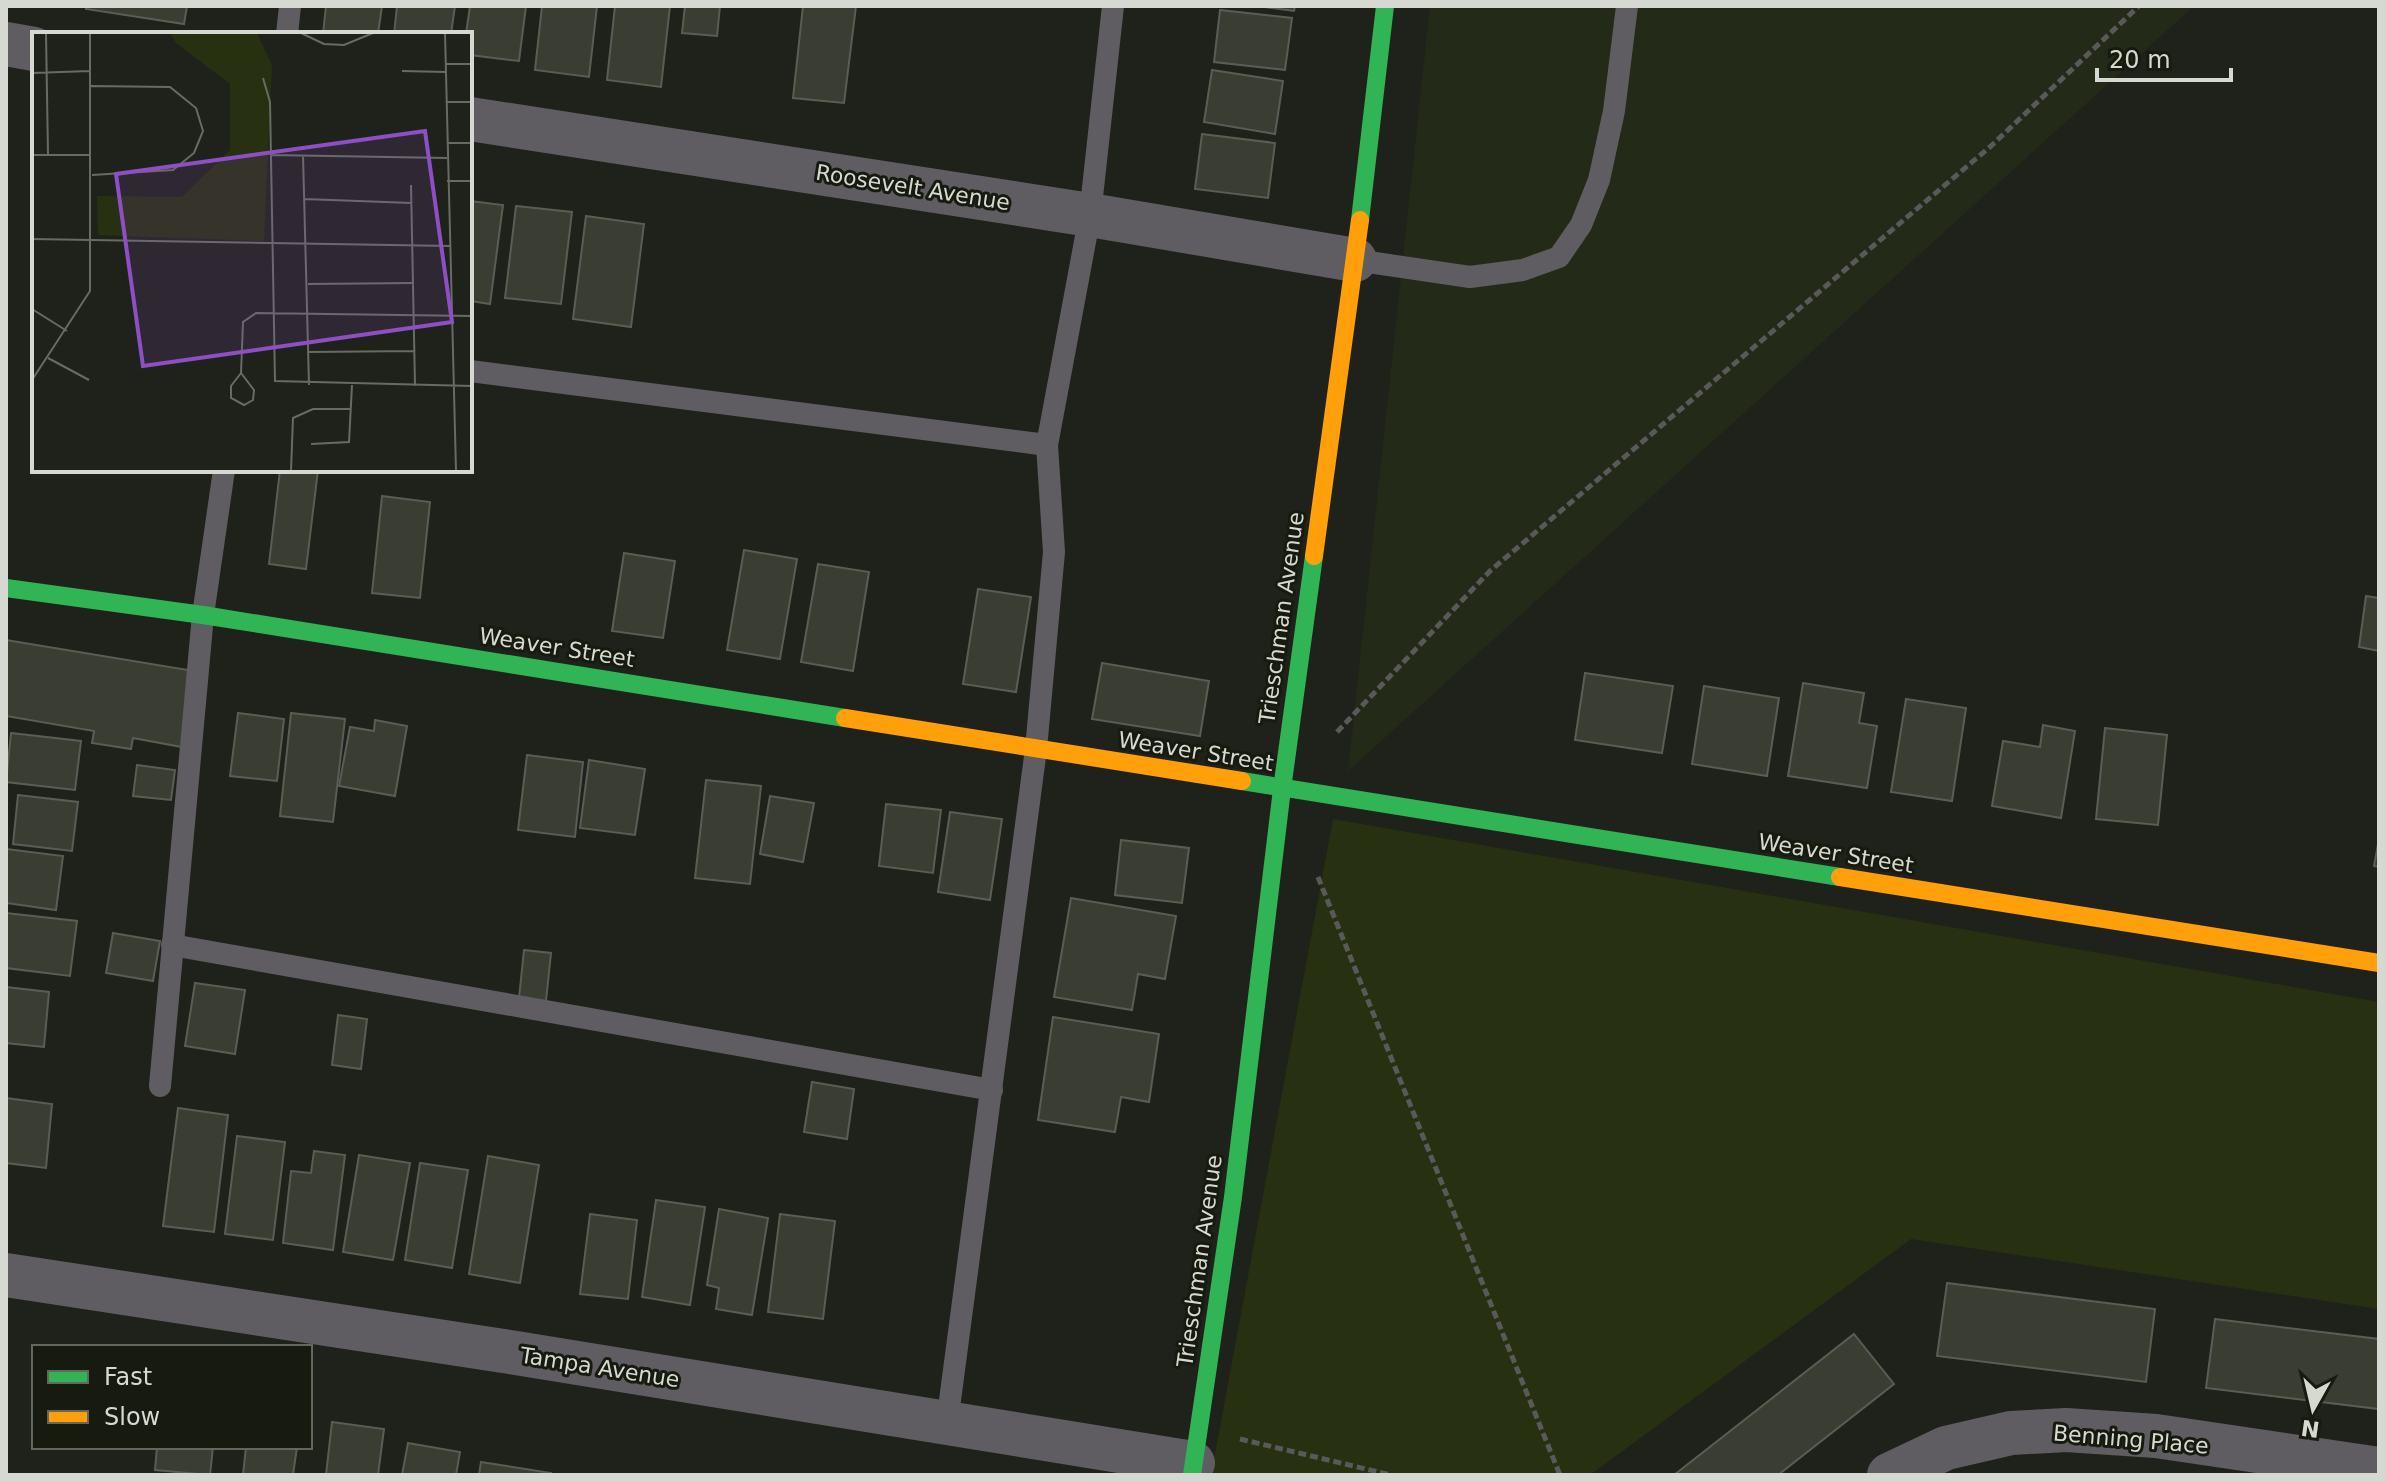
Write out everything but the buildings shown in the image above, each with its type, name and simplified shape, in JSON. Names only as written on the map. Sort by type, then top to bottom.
[{"type":"street","name":"Trieschman Avenue","points":[[1193,1469],[1233,1197],[1282,789],[1355,260],[1385,6]]},
{"type":"street","points":[[6,44],[32,49]]},
{"type":"street","name":"Roosevelt Avenue","points":[[472,119],[1090,215],[1355,260]]},
{"type":"street","name":"Weaver Street","points":[[6,588],[203,615],[2379,963]]},
{"type":"street","name":"Tampa Avenue","points":[[6,1275],[947,1423],[1193,1469]]},
{"type":"street","name":"Benning Place","points":[[1889,1475],[1946,1448],[2011,1433],[2066,1430],[2156,1436],[2379,1469]]},
{"type":"lane","points":[[287,32],[290,6]]},
{"type":"lane","points":[[947,1423],[1036,749],[1054,552],[1047,445],[1090,215],[1113,6]]},
{"type":"lane","points":[[1355,260],[1470,277],[1523,270],[1559,257],[1581,225],[1599,180],[1614,111],[1627,6]]},
{"type":"lane","points":[[472,371],[1047,445]]},
{"type":"lane","points":[[160,1086],[203,615],[224,472]]},
{"type":"lane","points":[[172,945],[992,1090]]},
{"type":"path","points":[[1282,789],[1490,571],[1991,146],[2139,6]]},
{"type":"path","points":[[1318,877],[1560,1475]]},
{"type":"path","points":[[1193,1469],[1237,1438],[1391,1475]]},
{"type":"shaded area","points":[[1430,6],[2194,6],[1348,771]]},
{"type":"green space","points":[[1333,819],[2379,1002],[2379,1309],[1911,1239],[1590,1475],[1211,1475]]},
{"type":"traffic: fast","points":[[1360,220],[1385,6]]},
{"type":"traffic: fast","points":[[1192,1475],[1233,1197],[1282,789],[1314,556]]},
{"type":"traffic: fast","points":[[6,588],[203,615],[845,718]]},
{"type":"traffic: fast","points":[[1242,781],[1840,877]]},
{"type":"traffic: slow","points":[[1314,556],[1360,220]]},
{"type":"traffic: slow","points":[[845,718],[1242,781]]},
{"type":"traffic: slow","points":[[1840,877],[2379,963]]}]
